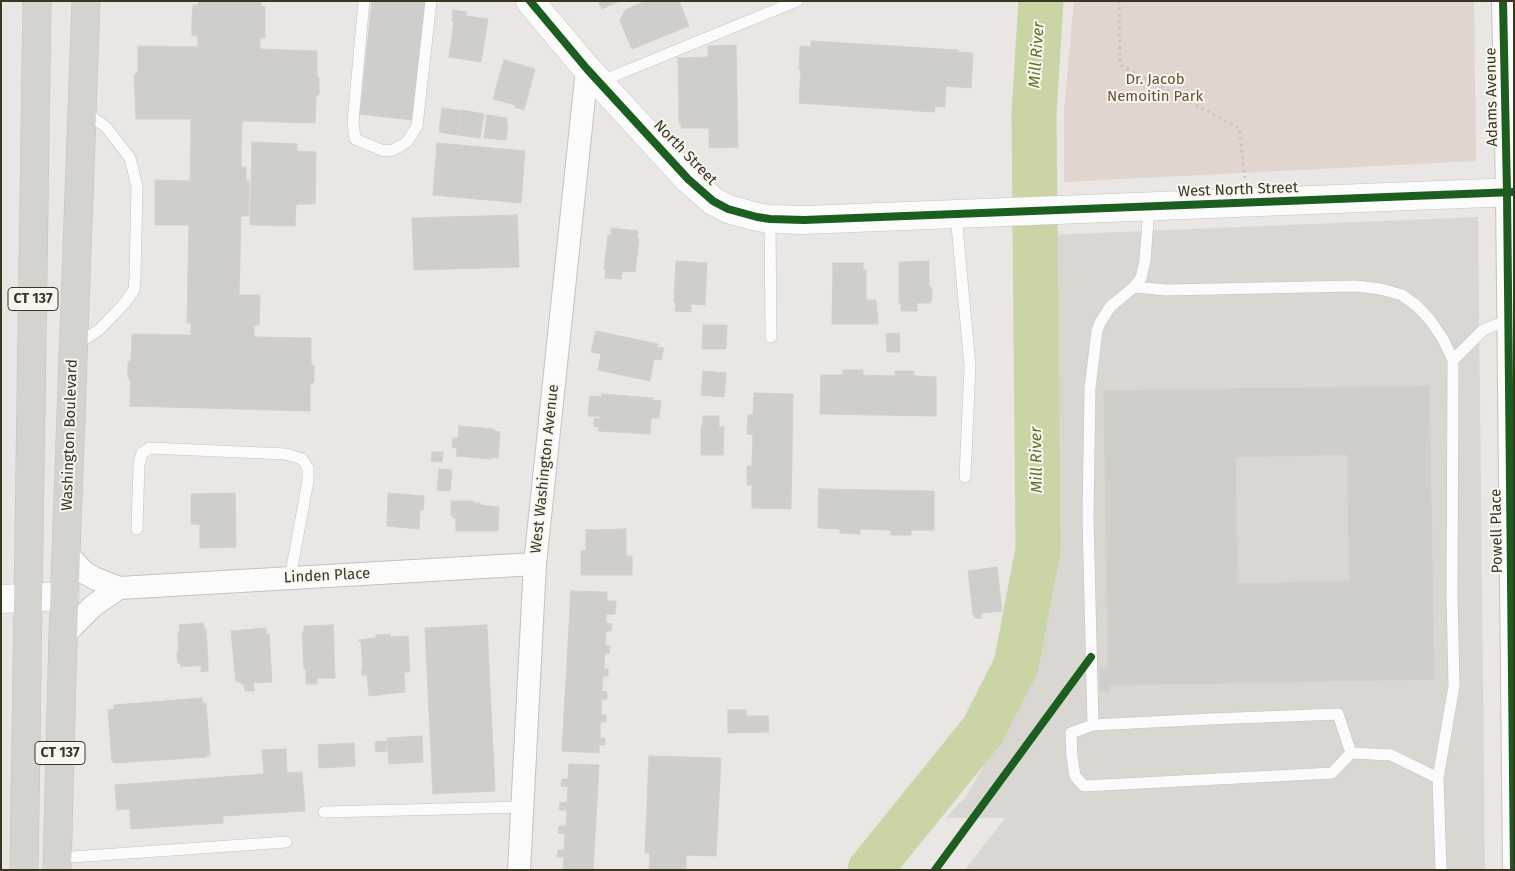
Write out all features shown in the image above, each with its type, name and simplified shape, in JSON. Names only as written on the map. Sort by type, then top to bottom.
[{"type":"main road","name":"CT 137","points":[[24,870],[14,598],[37,1]]},
{"type":"main road","name":"Washington Boulevard","points":[[57,864],[64,596],[86,1]]},
{"type":"street","name":"North Street","points":[[530,1],[593,76],[698,189],[713,201],[728,209],[742,214],[770,219],[804,220],[960,215]]},
{"type":"street","name":"Adams Avenue","points":[[1503,1],[1509,42],[1511,192]]},
{"type":"street","name":"West Washington Avenue","points":[[519,870],[535,564],[593,76]]},
{"type":"street","name":"West North Street","points":[[960,215],[1511,192]]},
{"type":"street","name":"Powell Place","points":[[1511,192],[1508,320],[1514,870]]},
{"type":"street","name":"Linden Place","points":[[66,553],[84,573],[119,588],[535,564]]},
{"type":"street","points":[[63,636],[93,606],[119,588]]},
{"type":"street","points":[[14,598],[64,596]]},
{"type":"lane","points":[[364,1],[353,122],[355,139],[384,151],[394,150],[407,142],[417,126],[431,1]]},
{"type":"lane","points":[[593,76],[797,1]]},
{"type":"lane","points":[[74,347],[100,329],[124,305],[134,290],[135,277],[137,186],[130,158],[106,127],[81,110]]},
{"type":"lane","points":[[1093,726],[1088,517],[1090,388],[1097,330],[1100,323],[1110,307],[1134,287],[1141,278],[1145,261],[1149,207]]},
{"type":"lane","points":[[960,215],[970,366],[965,477]]},
{"type":"lane","points":[[770,219],[770,337]]},
{"type":"lane","points":[[1134,287],[1167,290],[1355,286],[1381,289],[1402,296],[1416,306],[1430,320],[1443,339],[1453,360],[1452,596],[1454,686],[1438,778],[1442,870]]},
{"type":"lane","points":[[1453,360],[1483,330],[1508,320]]},
{"type":"lane","points":[[137,529],[139,464],[142,453],[150,448],[286,454],[302,459],[308,468],[308,481],[290,578]]},
{"type":"lane","points":[[1338,714],[1351,753],[1332,773],[1084,786],[1075,776],[1071,734],[1093,726],[1338,714]]},
{"type":"lane","points":[[1351,753],[1391,756],[1438,778]]},
{"type":"lane","points":[[324,812],[523,806]]},
{"type":"lane","points":[[57,864],[286,842]]},
{"type":"path","points":[[1119,1],[1120,65],[1239,128],[1248,203]]},
{"type":"shaded area","points":[[1478,217],[1485,870],[965,870],[1005,818],[946,818],[967,795],[1003,732],[1036,665],[1054,586],[1056,502],[1049,340],[1050,235]]},
{"type":"green space","name":"Dr. Jacob Nemoitin Park","points":[[1074,1],[1474,1],[1476,161],[1064,182],[1064,111]]},
{"type":"building","points":[[198,1],[261,1],[261,6],[265,7],[265,38],[260,37],[260,49],[317,51],[319,94],[316,97],[315,123],[242,121],[241,167],[246,167],[246,181],[249,181],[249,216],[241,216],[239,295],[260,295],[259,325],[254,325],[254,337],[311,338],[311,363],[314,366],[314,382],[310,385],[310,411],[130,406],[131,381],[128,378],[128,363],[131,359],[132,334],[191,335],[191,323],[187,323],[189,225],[155,225],[155,180],[190,181],[191,119],[136,119],[134,75],[138,72],[138,46],[198,47],[198,36],[192,35],[192,20],[193,5],[198,5]]},
{"type":"building","points":[[372,1],[425,1],[413,120],[360,114]]},
{"type":"building","points":[[598,1],[620,1],[602,9]]},
{"type":"building","points":[[646,1],[679,1],[689,26],[632,49],[620,21],[625,10]]},
{"type":"building","points":[[453,10],[467,12],[466,16],[488,19],[481,62],[449,57],[454,22],[452,21]]},
{"type":"building","points":[[811,41],[958,50],[958,52],[973,53],[971,88],[946,86],[945,107],[935,106],[934,112],[799,103],[800,46],[811,47]]},
{"type":"building","points":[[736,45],[738,147],[709,148],[709,128],[681,128],[681,123],[679,123],[678,58],[708,57],[708,46]]},
{"type":"building","points":[[504,60],[535,69],[524,110],[515,107],[515,105],[493,99]]},
{"type":"building","points":[[442,108],[461,111],[457,135],[439,132]]},
{"type":"building","points":[[462,110],[484,114],[480,138],[458,135]]},
{"type":"building","points":[[487,115],[507,118],[506,140],[484,138]]},
{"type":"building","points":[[252,142],[297,144],[297,151],[316,152],[315,204],[296,204],[295,226],[250,225]]},
{"type":"building","points":[[437,143],[525,151],[521,203],[433,195]]},
{"type":"building","points":[[517,215],[519,267],[414,270],[412,218]]},
{"type":"building","points":[[611,228],[638,231],[637,239],[639,239],[635,272],[622,271],[621,279],[605,278],[606,269],[604,269],[608,235],[611,236]]},
{"type":"building","points":[[676,261],[707,263],[705,305],[691,304],[691,312],[675,311]]},
{"type":"building","points":[[929,261],[929,285],[932,288],[930,303],[917,303],[917,311],[901,311],[901,303],[899,303],[899,262]]},
{"type":"building","points":[[833,263],[863,263],[863,270],[866,270],[866,300],[876,300],[878,324],[832,324]]},
{"type":"building","points":[[703,325],[727,325],[726,349],[702,349]]},
{"type":"building","points":[[596,331],[658,344],[657,347],[664,348],[661,360],[654,359],[650,381],[598,370],[601,354],[591,352]]},
{"type":"building","points":[[899,333],[900,352],[887,352],[886,334]]},
{"type":"building","points":[[843,370],[863,370],[863,375],[895,376],[895,371],[914,371],[914,376],[936,377],[936,416],[820,414],[821,375],[843,375]]},
{"type":"building","points":[[703,371],[726,373],[724,397],[701,395]]},
{"type":"building","points":[[1429,386],[1434,679],[1109,685],[1109,691],[1100,691],[1100,668],[1108,668],[1104,391]],"holes":[[[1347,454],[1350,581],[1238,584],[1235,457]]]},
{"type":"building","points":[[754,393],[793,394],[791,509],[752,508],[752,485],[747,485],[747,466],[752,466],[753,435],[747,434],[748,415],[753,415]]},
{"type":"building","points":[[602,394],[653,398],[652,400],[661,401],[659,418],[651,418],[650,434],[598,431],[599,427],[594,427],[594,418],[600,419],[600,416],[588,416],[590,396],[601,397]]},
{"type":"building","points":[[703,416],[719,416],[719,427],[724,427],[723,455],[701,455]]},
{"type":"building","points":[[459,426],[494,429],[494,431],[500,432],[498,458],[456,456],[457,448],[452,447],[453,438],[458,438]]},
{"type":"building","points":[[432,452],[443,452],[442,462],[431,461]]},
{"type":"building","points":[[439,469],[452,470],[450,491],[437,490]]},
{"type":"building","points":[[819,489],[934,491],[934,530],[911,530],[911,535],[891,535],[891,530],[860,529],[860,534],[840,533],[840,529],[818,528]]},
{"type":"building","points":[[235,493],[236,547],[200,548],[200,524],[191,524],[191,494]]},
{"type":"building","points":[[388,493],[424,496],[423,510],[420,510],[419,529],[387,526]]},
{"type":"building","points":[[451,501],[473,501],[473,503],[480,503],[480,505],[499,507],[498,531],[456,531],[456,518],[453,518],[453,515],[451,515]]},
{"type":"building","points":[[626,529],[626,556],[632,556],[632,575],[581,575],[581,551],[586,550],[586,530]]},
{"type":"building","points":[[997,567],[1002,611],[981,613],[982,618],[975,618],[968,571]]},
{"type":"building","points":[[571,591],[607,592],[607,601],[616,601],[615,614],[606,614],[606,623],[612,624],[611,631],[606,631],[605,645],[610,646],[609,654],[605,653],[604,669],[608,669],[608,676],[603,676],[602,691],[607,692],[607,699],[602,699],[601,715],[606,715],[606,722],[600,722],[600,738],[605,738],[605,745],[599,745],[599,753],[562,751]]},
{"type":"building","points":[[203,623],[204,629],[206,629],[208,671],[201,672],[201,665],[181,667],[180,663],[178,663],[177,652],[179,652],[179,625]]},
{"type":"building","points":[[333,625],[335,678],[317,678],[317,684],[306,684],[302,632],[304,632],[304,626]]},
{"type":"building","points":[[487,625],[495,791],[433,794],[425,628]]},
{"type":"building","points":[[266,628],[266,634],[269,634],[272,682],[253,683],[254,691],[245,691],[244,684],[236,682],[231,631]]},
{"type":"building","points":[[390,634],[390,637],[408,636],[410,672],[404,672],[405,692],[369,696],[367,675],[362,675],[361,641],[358,640],[376,638],[376,635]]},
{"type":"building","points":[[202,698],[202,703],[206,703],[210,755],[207,755],[207,757],[112,762],[108,710],[114,709],[114,705]]},
{"type":"building","points":[[728,710],[746,710],[746,716],[768,716],[769,732],[728,733]]},
{"type":"building","points":[[422,736],[423,762],[389,764],[387,738]]},
{"type":"building","points":[[386,741],[387,751],[376,752],[375,742]]},
{"type":"building","points":[[354,743],[355,766],[319,768],[318,745]]},
{"type":"building","points":[[286,749],[287,773],[302,772],[305,811],[223,816],[223,823],[131,829],[130,809],[117,810],[115,785],[264,774],[262,750]]},
{"type":"building","points":[[649,756],[721,758],[716,856],[686,855],[686,870],[649,870],[650,853],[645,853]]},
{"type":"building","points":[[569,764],[599,765],[593,870],[563,870],[564,857],[557,857],[558,850],[564,850],[565,834],[558,833],[559,826],[566,826],[567,810],[559,810],[560,802],[567,803],[568,787],[561,786],[562,779],[568,779]]},
{"type":"waterway","name":"Mill River","points":[[870,870],[983,730],[1016,665],[1038,550],[1034,113],[1041,1]]},
{"type":"cycle path","points":[[530,1],[587,69],[688,179],[713,201],[728,209],[757,217],[804,220],[1514,192]]},
{"type":"cycle path","points":[[1503,1],[1507,192],[1514,870]]},
{"type":"cycle path","points":[[935,870],[1091,657]]}]
